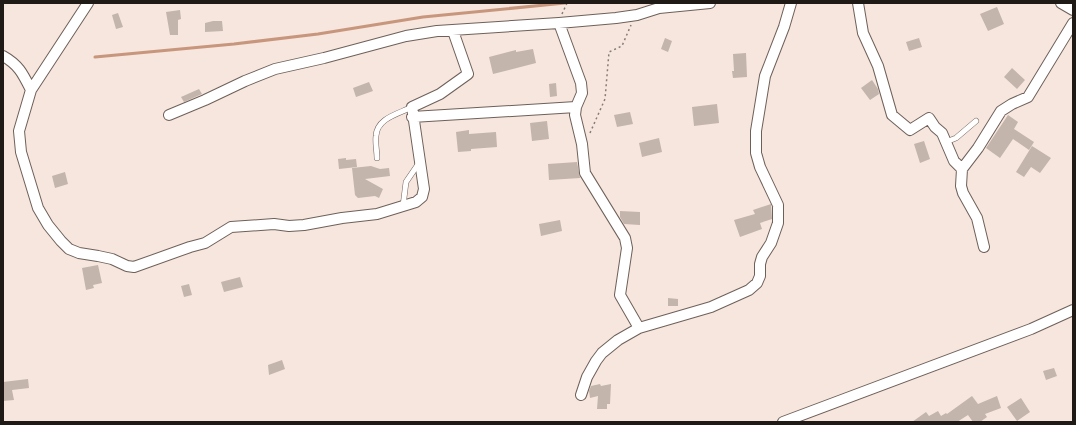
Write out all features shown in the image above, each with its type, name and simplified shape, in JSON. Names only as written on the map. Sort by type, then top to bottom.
[{"type":"street","points":[[88,3],[31,90],[19,132],[21,152],[38,208],[48,225],[61,241],[69,249],[79,253],[98,256],[134,267],[190,247],[198,246],[231,227],[274,224],[304,226],[342,218],[377,214],[416,202],[422,197],[424,189],[412,112]]},
{"type":"street","points":[[169,115],[275,69],[424,32],[636,16],[658,8],[710,3]]},
{"type":"street","points":[[582,395],[587,378],[602,353],[618,340],[638,328],[711,307],[749,290],[757,283],[760,276],[760,264],[762,257],[771,243],[778,223],[778,205],[760,168],[756,153],[756,130],[765,76],[782,34],[791,3]]},
{"type":"street","points":[[858,3],[863,33],[878,66],[892,115],[910,130],[929,118],[935,127],[942,133],[954,161],[962,169]]},
{"type":"street","points":[[1061,3],[1073,10]]},
{"type":"street","points":[[559,23],[581,83],[582,93],[576,107],[575,115],[582,144],[585,173],[624,238],[627,248],[620,295],[638,328]]},
{"type":"street","points":[[984,247],[977,218],[963,194],[961,186],[962,169],[978,148],[1001,111],[1028,97],[1073,23]]},
{"type":"street","points":[[412,112],[468,74],[453,31]]},
{"type":"street","points":[[3,56],[19,68],[31,90]]},
{"type":"street","points":[[412,112],[576,107]]},
{"type":"street","points":[[783,422],[1030,329],[1073,310]]},
{"type":"lane","points":[[377,158],[377,127],[381,122],[412,112]]},
{"type":"lane","points":[[946,142],[956,138],[976,121]]},
{"type":"lane","points":[[402,206],[406,182],[419,163]]},
{"type":"path","points":[[589,135],[605,99],[609,52],[622,46],[636,16]]},
{"type":"building","points":[[997,7],[1004,24],[988,31],[980,14]]},
{"type":"building","points":[[180,10],[181,19],[178,20],[178,35],[170,35],[166,12]]},
{"type":"building","points":[[118,13],[123,27],[116,29],[112,15]]},
{"type":"building","points":[[222,21],[223,31],[205,32],[205,23]]},
{"type":"building","points":[[665,38],[672,41],[668,52],[661,49]]},
{"type":"building","points":[[919,38],[922,47],[909,51],[906,42]]},
{"type":"building","points":[[533,49],[536,63],[493,74],[489,57],[516,50],[516,52]]},
{"type":"building","points":[[746,53],[747,77],[733,78],[733,54]]},
{"type":"building","points":[[1012,68],[1025,80],[1017,89],[1004,77]]},
{"type":"building","points":[[872,80],[878,89],[879,94],[870,100],[861,88]]},
{"type":"building","points":[[369,82],[373,91],[356,97],[353,88]]},
{"type":"building","points":[[556,83],[557,96],[550,97],[549,84]]},
{"type":"building","points":[[199,89],[202,94],[184,102],[181,97]]},
{"type":"building","points":[[717,104],[719,123],[694,126],[692,107]]},
{"type":"building","points":[[630,112],[633,124],[617,127],[614,115]]},
{"type":"building","points":[[1008,115],[1018,122],[1014,129],[1034,142],[1029,150],[1013,139],[1000,158],[986,148]]},
{"type":"building","points":[[547,121],[549,139],[532,141],[530,123]]},
{"type":"building","points":[[469,130],[469,134],[496,132],[497,147],[471,149],[471,151],[458,152],[456,132]]},
{"type":"building","points":[[659,138],[662,152],[642,157],[639,143]]},
{"type":"building","points":[[924,141],[930,159],[920,163],[914,144]]},
{"type":"building","points":[[1032,146],[1051,158],[1040,173],[1031,167],[1024,177],[1016,172]]},
{"type":"building","points":[[346,158],[346,160],[356,159],[357,167],[339,169],[338,159]]},
{"type":"building","points":[[577,162],[580,178],[549,180],[548,164]]},
{"type":"building","points":[[371,166],[380,169],[389,168],[390,176],[365,179],[383,189],[379,198],[375,196],[358,198],[355,195],[352,168]]},
{"type":"building","points":[[65,172],[68,184],[55,188],[52,176]]},
{"type":"building","points":[[771,204],[772,219],[760,223],[762,229],[740,237],[734,220],[755,214],[753,210]]},
{"type":"building","points":[[620,211],[640,212],[640,225],[624,224],[620,217]]},
{"type":"building","points":[[560,220],[562,231],[541,236],[539,224]]},
{"type":"building","points":[[98,265],[102,283],[93,285],[94,288],[86,290],[82,268]]},
{"type":"building","points":[[240,277],[243,287],[224,292],[221,282]]},
{"type":"building","points":[[189,284],[192,295],[184,297],[181,286]]},
{"type":"building","points":[[668,298],[678,299],[678,306],[668,306]]},
{"type":"building","points":[[282,360],[285,369],[269,375],[268,365]]},
{"type":"building","points":[[1054,368],[1057,376],[1046,380],[1043,371]]},
{"type":"building","points":[[28,379],[29,388],[12,390],[14,400],[3,401],[3,382]]},
{"type":"building","points":[[600,384],[601,386],[611,384],[610,404],[607,404],[607,409],[597,409],[598,396],[590,398],[589,391],[591,386]]},
{"type":"building","points":[[972,396],[978,404],[997,396],[1001,408],[985,414],[987,417],[980,422],[973,422],[968,415],[957,422],[912,422],[926,412],[929,416],[938,411],[941,416],[946,413],[947,414]]},
{"type":"building","points":[[1021,398],[1030,412],[1017,421],[1007,407]]},
{"type":"waterway","points":[[95,57],[234,44],[318,34],[423,17],[565,3]]}]
